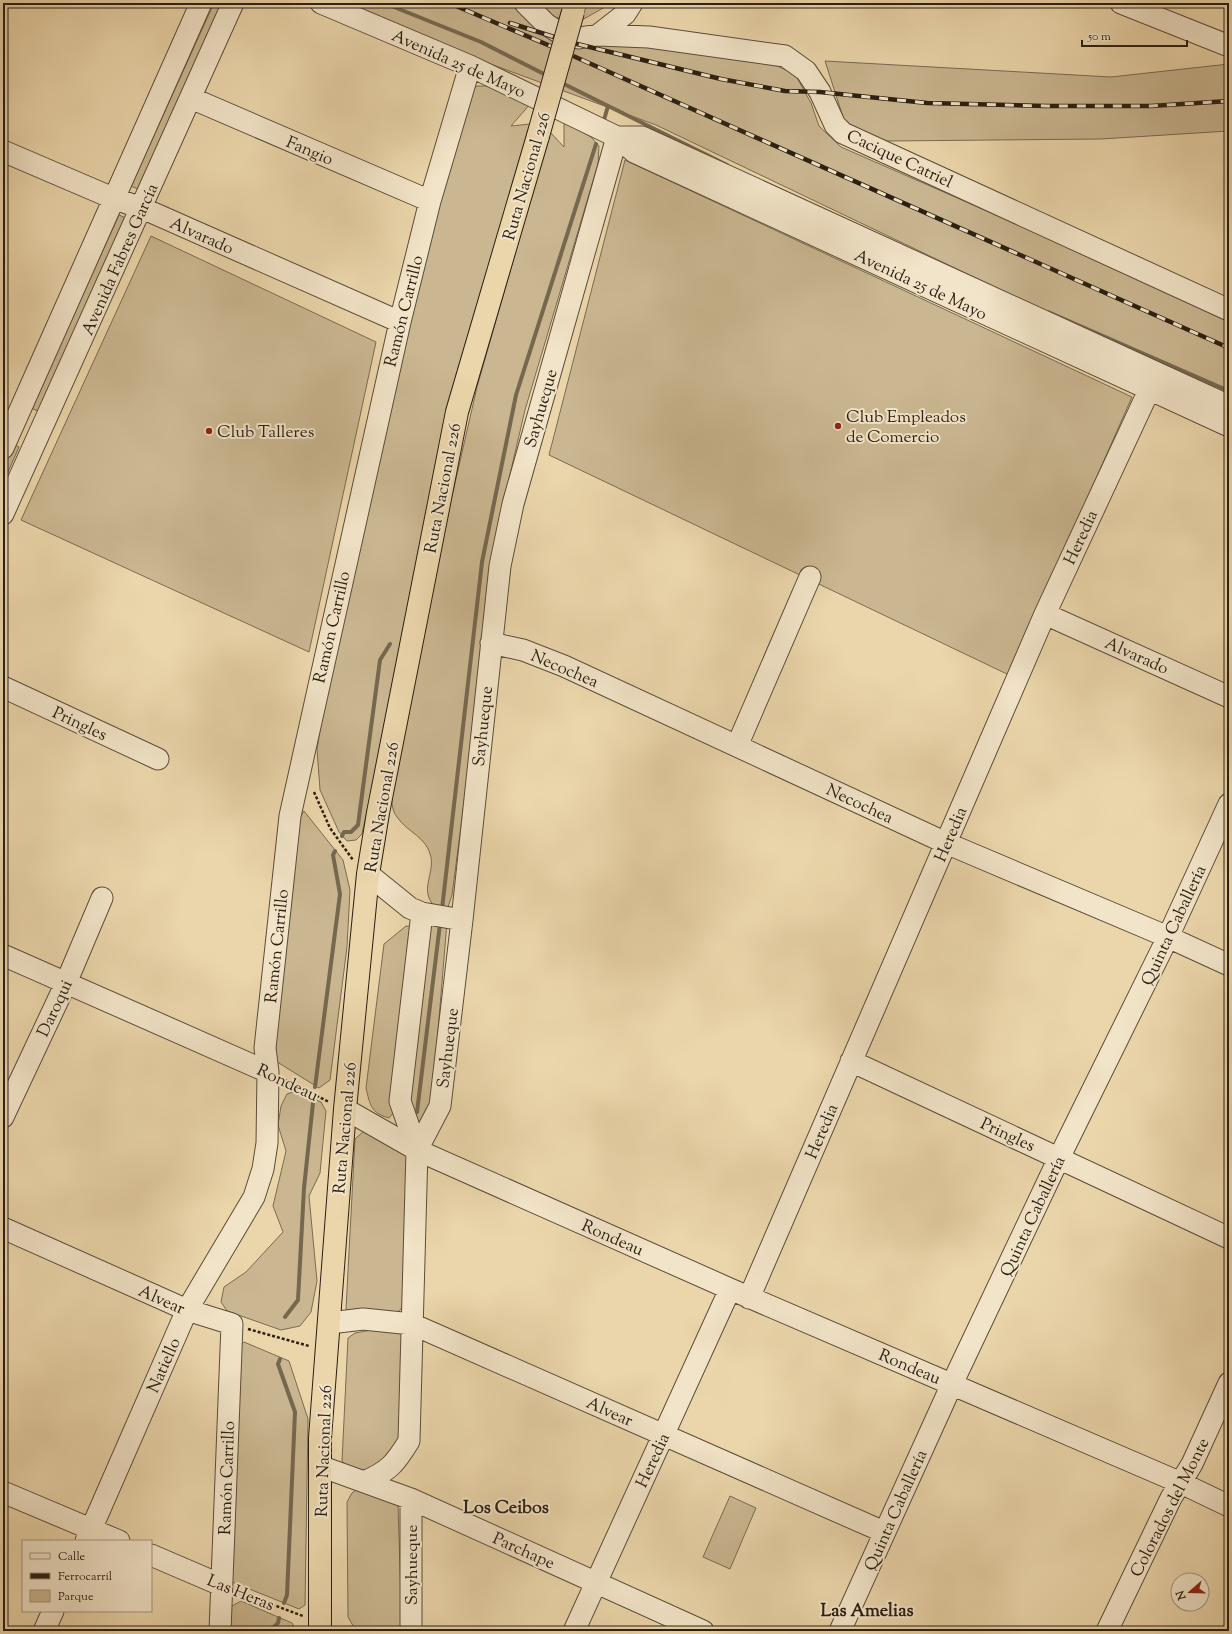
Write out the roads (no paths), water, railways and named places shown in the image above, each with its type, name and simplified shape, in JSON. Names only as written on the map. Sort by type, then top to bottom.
[{"type":"highway","name":"Ruta Nacional 226","points":[[323,1628],[320,1438],[330,1323],[344,1109],[368,874],[378,813],[456,412],[538,136],[574,8]]},
{"type":"street","name":"Avenida Fabres García","points":[[3,448],[8,422],[114,198],[201,3]]},
{"type":"street","name":"Avenida Fabres García","points":[[3,514],[233,3]]},
{"type":"street","name":"Avenida 25 de Mayo","points":[[321,3],[470,66],[616,137],[634,152],[1153,381],[1229,406]]},
{"type":"street","name":"Cacique Catriel","points":[[525,3],[546,24],[563,35],[579,38],[598,35],[649,37],[785,56],[806,71],[820,92],[835,125],[843,133],[1229,310]]},
{"type":"street","points":[[598,35],[624,14],[632,3]]},
{"type":"street","points":[[635,3],[640,20],[649,37]]},
{"type":"street","points":[[1121,3],[1226,46]]},
{"type":"street","name":"Ramón Carrillo","points":[[254,1197],[263,1169],[267,1143],[268,1072],[265,1048],[290,816],[400,322],[430,201],[470,66]]},
{"type":"street","name":"Fangio","points":[[191,98],[430,201]]},
{"type":"street","name":"Sayhueque","points":[[364,1482],[384,1473],[398,1459],[409,1441],[417,1150],[440,1106],[462,920],[490,643],[500,566],[513,504],[616,137]]},
{"type":"street","name":"Alvarado","points":[[3,151],[114,198],[142,208],[400,322]]},
{"type":"street","name":"Avenida 25 de Mayo","points":[[1153,381],[1229,426]]},
{"type":"street","name":"Heredia","points":[[749,1298],[1045,614],[1153,381]]},
{"type":"street","points":[[8,422],[38,437]]},
{"type":"street","points":[[737,746],[810,577]]},
{"type":"street","name":"Alvarado","points":[[1045,614],[1229,697]]},
{"type":"street","name":"Necochea","points":[[490,643],[523,650],[564,666],[946,843],[1168,937],[1229,965]]},
{"type":"street","name":"Pringles","points":[[3,687],[158,758]]},
{"type":"street","name":"Quinta Caballería","points":[[840,1631],[952,1384],[1059,1158],[1168,937],[1229,804]]},
{"type":"street","points":[[368,874],[410,908],[422,913],[462,920]]},
{"type":"street","name":"Daroqui","points":[[3,1117],[66,983],[102,898]]},
{"type":"street","points":[[417,1150],[400,1101],[422,913]]},
{"type":"street","name":"Rondeau","points":[[3,955],[268,1072]]},
{"type":"street","name":"Pringles","points":[[851,1061],[1229,1238]]},
{"type":"street","name":"Rondeau","points":[[344,1109],[417,1150],[749,1298],[1181,1483],[1229,1506]]},
{"type":"street","name":"Natiello","points":[[88,1535],[187,1310],[254,1197]]},
{"type":"street","name":"Alvear","points":[[3,1228],[187,1310],[232,1324]]},
{"type":"street","name":"Heredia","points":[[574,1631],[595,1582],[730,1289]]},
{"type":"street","name":"Alvear","points":[[330,1323],[362,1320],[412,1324],[884,1532]]},
{"type":"street","name":"Ramón Carrillo","points":[[220,1631],[232,1324]]},
{"type":"street","name":"Colorados del Monte","points":[[1107,1631],[1171,1498],[1192,1464],[1229,1383]]},
{"type":"street","name":"Parchape","points":[[320,1466],[412,1499],[703,1631]]},
{"type":"street","points":[[3,1492],[88,1535],[114,1540]]},
{"type":"street","name":"Sayhueque","points":[[411,1631],[412,1499]]},
{"type":"street","name":"Las Heras","points":[[152,1555],[221,1585]]},
{"type":"street","points":[[44,1631],[53,1612]]},
{"type":"waterway","points":[[384,3],[481,42],[548,76]]},
{"type":"waterway","points":[[560,82],[727,165]]},
{"type":"waterway","points":[[604,120],[608,106]]},
{"type":"waterway","points":[[442,909],[482,562],[516,395],[596,144]]},
{"type":"waterway","points":[[1048,312],[1229,391]]},
{"type":"waterway","points":[[342,836],[344,832],[351,832],[358,825],[380,660],[390,644]]},
{"type":"waterway","points":[[315,1087],[340,894],[333,855],[335,851]]},
{"type":"waterway","points":[[417,1112],[440,924]]},
{"type":"waterway","points":[[285,1317],[298,1300],[304,1188],[313,1103]]},
{"type":"waterway","points":[[280,1359],[278,1364],[295,1412],[287,1595],[284,1603]]},
{"type":"waterway","points":[[270,1631],[278,1623],[279,1618]]},
{"type":"railway","points":[[449,3],[562,51],[1229,348]]},
{"type":"railway","points":[[510,23],[573,43],[721,79],[785,91],[820,92],[927,103],[1046,106],[1151,106],[1229,101]]},
{"type":"place","name":"Club Empleados de Comercio","points":[[838,426]]},
{"type":"place","name":"Club Talleres","points":[[209,431]]},
{"type":"district","name":"Los Ceibos","points":[[506,1507]]},
{"type":"district","name":"Las Amelias","points":[[867,1610]]}]
